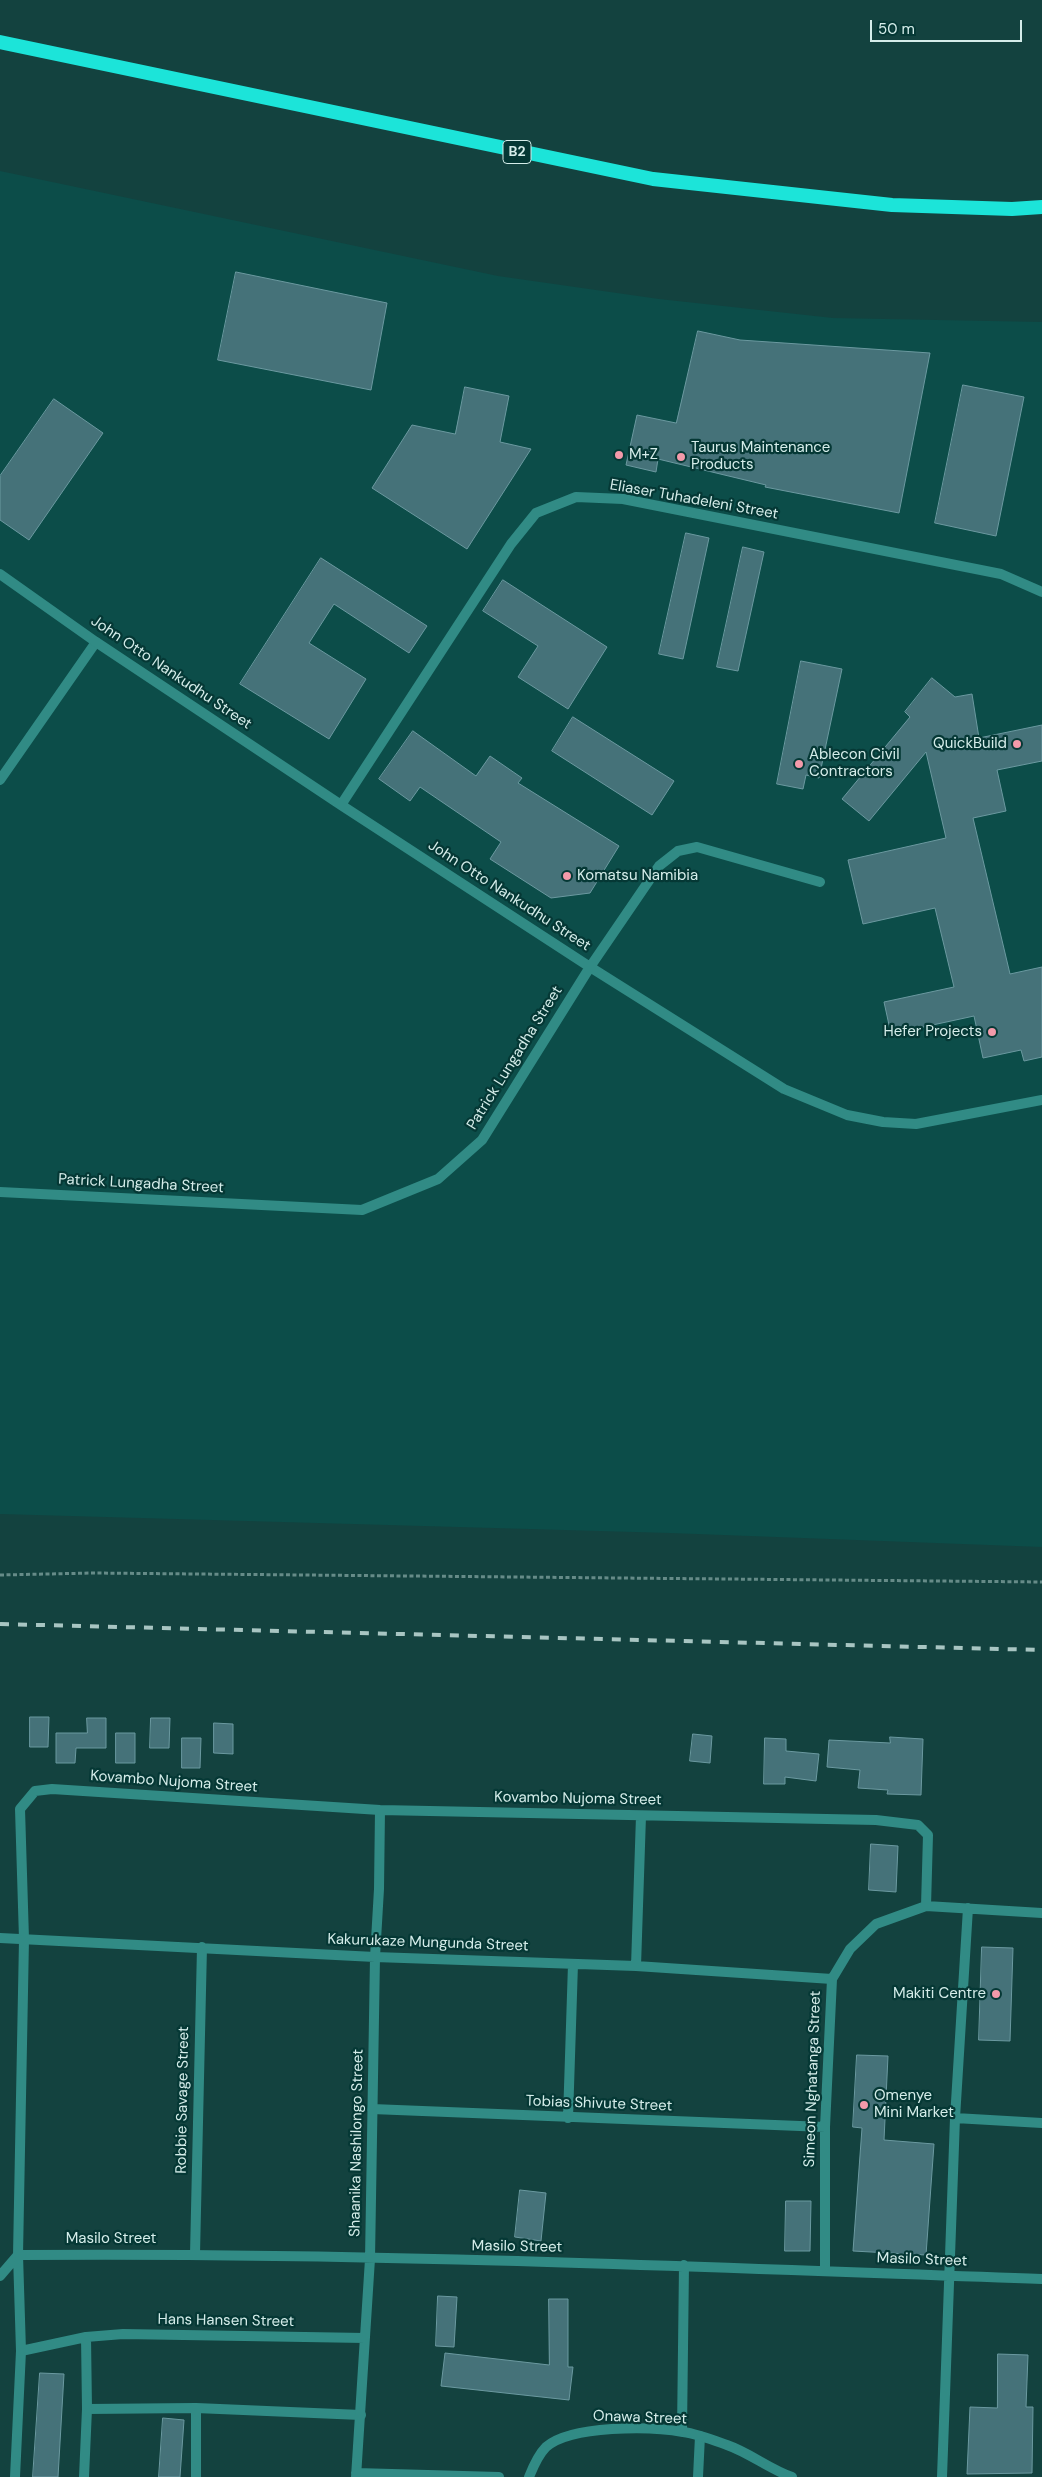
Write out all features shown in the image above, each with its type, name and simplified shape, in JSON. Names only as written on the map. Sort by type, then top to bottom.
[{"type":"highway","name":"B2","points":[[0,42],[653,178],[892,205],[1012,209],[1042,207]]},
{"type":"street","name":"Eliaser Tuhadeleni Street","points":[[341,805],[512,544],[536,512],[576,497],[623,499],[992,572],[1042,592]]},
{"type":"street","name":"John Otto Nankudhu Street","points":[[0,574],[96,642],[341,805],[590,967],[784,1089],[847,1115],[882,1122],[916,1124],[1042,1100]]},
{"type":"street","points":[[0,780],[96,642]]},
{"type":"street","name":"Patrick Lungadha Street","points":[[0,1192],[362,1210],[438,1179],[482,1140],[590,967],[659,866],[678,851],[698,847],[820,882]]},
{"type":"street","name":"Kovambo Nujoma Street","points":[[15,2477],[21,2351],[18,2255],[24,1939],[20,1809],[35,1791],[52,1789],[380,1810],[876,1820],[918,1825],[928,1835],[926,1906]]},
{"type":"street","name":"Shaanika Nashilongo Street","points":[[356,2475],[370,2259],[375,1957],[379,1889],[380,1810]]},
{"type":"street","points":[[636,1966],[640,1816]]},
{"type":"street","name":"Simeon Nghatanga Street","points":[[825,2271],[824,2127],[832,1978],[850,1949],[876,1924],[926,1906],[1042,1913]]},
{"type":"street","points":[[942,2477],[955,2118],[968,1908]]},
{"type":"street","name":"Kakurukaze Mungunda Street","points":[[0,1938],[375,1957],[636,1966],[832,1978]]},
{"type":"street","name":"Robbie Savage Street","points":[[194,2254],[202,1947]]},
{"type":"street","points":[[568,2118],[574,1964]]},
{"type":"street","name":"Tobias Shivute Street","points":[[372,2109],[824,2127]]},
{"type":"street","points":[[955,2118],[1042,2123]]},
{"type":"street","name":"Masilo Street","points":[[18,2255],[194,2254],[684,2265],[1042,2279]]},
{"type":"street","points":[[0,2276],[18,2255]]},
{"type":"street","points":[[682,2431],[684,2265]]},
{"type":"street","name":"Hans Hansen Street","points":[[21,2351],[86,2336],[123,2334],[365,2338]]},
{"type":"street","points":[[84,2477],[87,2409],[86,2336]]},
{"type":"street","points":[[87,2409],[196,2408],[361,2415]]},
{"type":"street","points":[[196,2408],[196,2477]]},
{"type":"street","name":"Onawa Street","points":[[529,2477],[545,2448],[562,2438],[588,2430],[682,2431],[730,2446],[778,2474],[792,2477]]},
{"type":"street","points":[[698,2477],[700,2436]]},
{"type":"street","points":[[356,2475],[499,2477]]},
{"type":"path","points":[[0,1575],[103,1573],[1042,1582]]},
{"type":"shaded area","points":[[0,171],[498,276],[659,299],[833,318],[1042,322],[1042,1547],[670,1533],[0,1514]]},
{"type":"building","points":[[236,272],[387,303],[371,390],[218,360]]},
{"type":"building","points":[[698,331],[740,340],[930,353],[899,513],[765,487],[766,485],[658,459],[656,472],[626,465],[637,415],[676,423]]},
{"type":"building","points":[[963,385],[1024,397],[996,536],[935,523]]},
{"type":"building","points":[[465,387],[509,396],[500,442],[531,449],[467,549],[372,488],[412,425],[455,434]]},
{"type":"building","points":[[54,399],[103,433],[29,540],[0,520],[0,476]]},
{"type":"building","points":[[686,533],[709,538],[683,659],[659,654]]},
{"type":"building","points":[[743,547],[764,552],[738,671],[717,667]]},
{"type":"building","points":[[321,558],[427,626],[409,653],[334,604],[309,643],[366,679],[329,739],[240,684]]},
{"type":"building","points":[[503,580],[607,647],[568,709],[518,677],[538,646],[483,611]]},
{"type":"building","points":[[801,661],[842,669],[819,778],[806,775],[803,789],[777,784]]},
{"type":"building","points":[[932,678],[955,697],[972,694],[979,738],[1042,725],[1042,761],[997,770],[1006,811],[973,818],[1010,974],[1042,967],[1042,1057],[1024,1061],[1021,1050],[983,1058],[974,1016],[891,1034],[884,1002],[954,987],[935,908],[863,924],[848,860],[946,838],[926,752],[869,821],[842,799],[910,717],[905,712]]},
{"type":"building","points":[[573,717],[674,781],[652,815],[552,751]]},
{"type":"building","points":[[413,731],[476,776],[490,756],[522,778],[518,783],[619,846],[590,893],[551,898],[490,859],[501,842],[420,787],[410,801],[379,779]]},
{"type":"building","points":[[30,1717],[49,1717],[48,1747],[30,1747]]},
{"type":"building","points":[[87,1718],[106,1718],[106,1748],[76,1748],[75,1763],[56,1763],[56,1733],[87,1733]]},
{"type":"building","points":[[151,1718],[170,1718],[169,1748],[150,1748]]},
{"type":"building","points":[[214,1723],[233,1724],[233,1754],[214,1753]]},
{"type":"building","points":[[116,1733],[135,1733],[135,1763],[116,1763]]},
{"type":"building","points":[[693,1734],[712,1736],[710,1763],[690,1761]]},
{"type":"building","points":[[890,1737],[923,1739],[921,1795],[887,1794],[888,1790],[858,1788],[860,1770],[827,1767],[829,1740],[890,1743]]},
{"type":"building","points":[[182,1738],[201,1738],[200,1768],[182,1768]]},
{"type":"building","points":[[765,1738],[786,1739],[786,1751],[819,1754],[816,1781],[785,1777],[785,1784],[764,1784]]},
{"type":"building","points":[[871,1844],[898,1846],[896,1892],[869,1890]]},
{"type":"building","name":"Makiti Centre","points":[[982,1947],[1013,1948],[1010,2041],[979,2040]]},
{"type":"building","points":[[857,2055],[888,2056],[884,2140],[934,2144],[926,2255],[853,2251],[862,2128],[853,2127]]},
{"type":"building","points":[[520,2190],[546,2193],[541,2241],[515,2237]]},
{"type":"building","points":[[786,2201],[811,2201],[810,2251],[785,2251]]},
{"type":"building","points":[[438,2296],[457,2297],[454,2347],[436,2346]]},
{"type":"building","points":[[549,2299],[568,2299],[568,2367],[573,2367],[569,2400],[441,2386],[445,2353],[549,2365]]},
{"type":"building","points":[[998,2354],[1028,2355],[1026,2407],[1033,2407],[1032,2473],[967,2474],[970,2407],[997,2408]]},
{"type":"building","points":[[40,2373],[64,2374],[58,2477],[33,2477]]},
{"type":"building","points":[[163,2418],[184,2420],[180,2477],[159,2477]]},
{"type":"railway","points":[[0,1624],[1042,1650]]},
{"type":"place","name":"M+Z","points":[[619,455]]},
{"type":"place","name":"Taurus Maintenance Products","points":[[681,457]]},
{"type":"place","name":"QuickBuild","points":[[1017,744]]},
{"type":"place","name":"Ablecon Civil Contractors","points":[[799,764]]},
{"type":"place","name":"Komatsu Namibia","points":[[567,876]]},
{"type":"place","name":"Hefer Projects","points":[[992,1032]]},
{"type":"place","name":"Makiti Centre","points":[[996,1994]]},
{"type":"place","name":"Omenye Mini Market","points":[[864,2105]]}]
